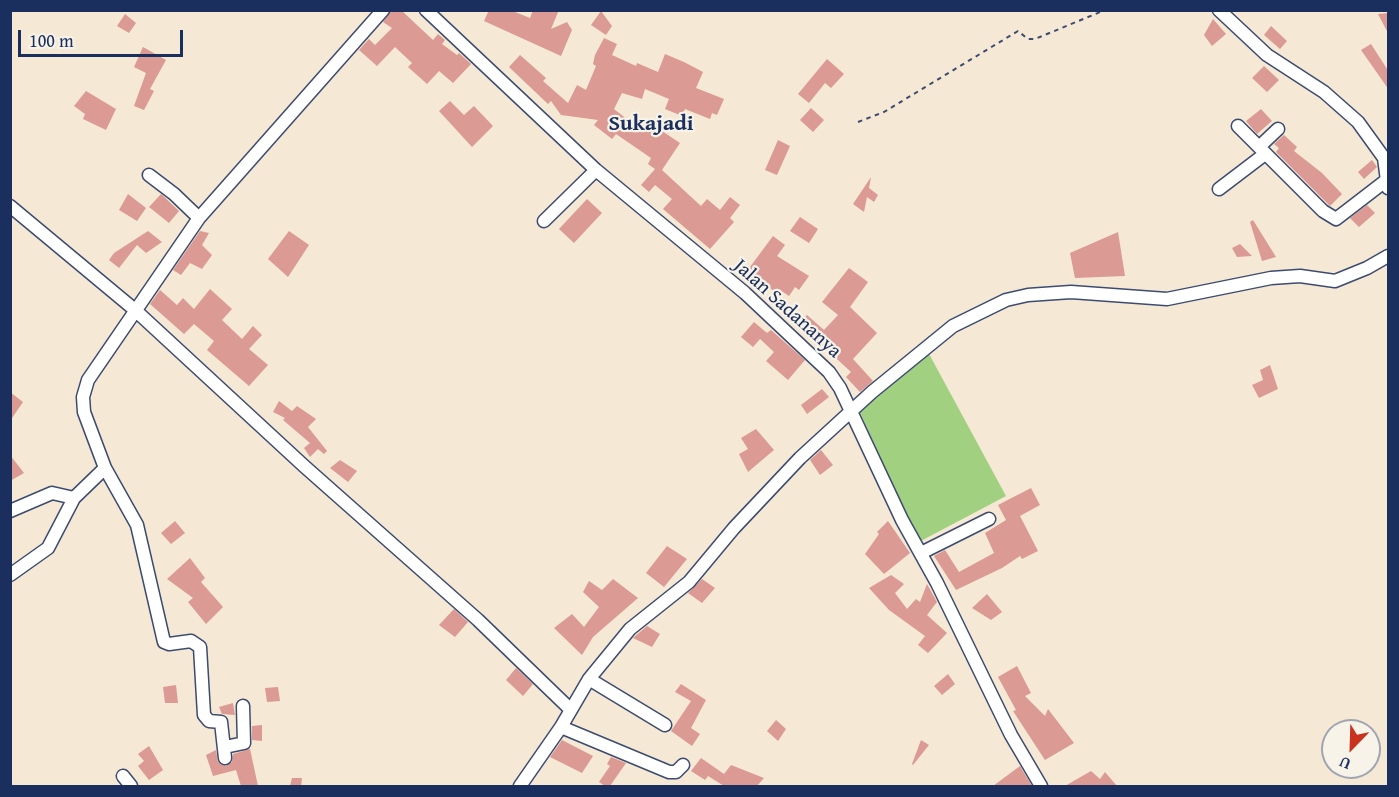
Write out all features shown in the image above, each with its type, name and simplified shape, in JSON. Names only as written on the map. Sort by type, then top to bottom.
[{"type":"street","points":[[243,706],[244,742],[225,753],[221,722],[207,720],[204,715],[200,647],[191,641],[169,644],[164,642],[137,525],[105,468],[84,412],[83,397],[88,380],[199,218],[383,10]]},
{"type":"street","name":"Jalan Sadananya","points":[[426,10],[596,170],[745,293],[812,353],[840,388],[1011,735],[1041,786]]},
{"type":"street","points":[[1219,10],[1267,56],[1324,92],[1358,122],[1384,158],[1388,184],[1335,219],[1262,151],[1239,126]]},
{"type":"street","points":[[1220,189],[1262,151],[1278,129]]},
{"type":"street","points":[[544,221],[596,170]]},
{"type":"street","points":[[149,175],[174,194],[199,218]]},
{"type":"street","points":[[10,206],[135,310],[304,466],[478,620],[571,710]]},
{"type":"street","points":[[520,786],[561,727],[590,679],[630,628],[689,582],[759,500],[851,411],[952,326],[1005,300],[1028,294],[1071,292],[1156,300],[1271,279],[1300,276],[1335,281],[1389,256]]},
{"type":"street","points":[[10,575],[48,548],[74,498],[105,468]]},
{"type":"street","points":[[10,511],[52,493],[74,498]]},
{"type":"street","points":[[921,554],[989,519]]},
{"type":"street","points":[[590,679],[665,725]]},
{"type":"street","points":[[561,727],[669,772],[676,772],[683,765]]},
{"type":"street","points":[[123,776],[131,786]]},
{"type":"path","points":[[858,122],[884,112],[1018,31],[1028,39],[1035,39],[1105,10]]},
{"type":"green space","points":[[928,352],[1006,496],[919,542],[858,408]]},
{"type":"building","points":[[391,10],[401,10],[433,40],[438,34],[445,40],[442,44],[457,55],[459,53],[471,64],[453,83],[439,71],[427,84],[408,67],[412,63],[395,47],[377,66],[359,50],[369,39],[375,45],[392,28],[383,22]]},
{"type":"building","points":[[489,10],[510,10],[530,18],[533,10],[559,10],[551,29],[567,22],[572,30],[561,56],[484,21]]},
{"type":"building","points":[[601,11],[612,26],[606,35],[591,25]]},
{"type":"building","points":[[1389,13],[1389,35],[1378,14]]},
{"type":"building","points":[[125,14],[136,23],[129,33],[117,26]]},
{"type":"building","points":[[1213,19],[1226,34],[1212,46],[1204,35]]},
{"type":"building","points":[[1271,26],[1287,41],[1280,49],[1264,35]]},
{"type":"building","points":[[604,38],[617,44],[612,55],[636,66],[637,63],[658,72],[665,54],[684,62],[703,72],[696,88],[724,99],[717,115],[712,113],[710,119],[685,109],[682,116],[665,109],[669,99],[645,89],[642,99],[622,93],[614,109],[638,128],[641,123],[659,136],[662,131],[680,143],[662,170],[701,206],[707,199],[720,210],[730,197],[740,205],[730,218],[734,222],[710,249],[663,209],[672,199],[655,185],[649,192],[641,185],[655,169],[648,164],[651,158],[616,134],[612,139],[594,125],[598,120],[561,115],[551,101],[548,104],[509,67],[520,55],[546,78],[543,81],[568,103],[577,85],[586,90],[596,66],[593,64],[595,55]]},
{"type":"building","points":[[1371,44],[1389,72],[1389,90],[1361,50]]},
{"type":"building","points":[[143,47],[166,60],[150,89],[154,91],[144,110],[134,106],[146,73],[134,67]]},
{"type":"building","points":[[827,59],[844,74],[831,88],[825,83],[809,103],[798,94]]},
{"type":"building","points":[[1264,66],[1279,80],[1267,92],[1252,78]]},
{"type":"building","points":[[86,91],[116,109],[106,130],[83,119],[85,114],[74,106]]},
{"type":"building","points":[[450,101],[464,115],[474,106],[493,126],[472,147],[439,111]]},
{"type":"building","points":[[811,108],[824,120],[813,132],[800,120]]},
{"type":"building","points":[[1261,109],[1272,121],[1257,134],[1246,121]]},
{"type":"building","points":[[1284,135],[1297,147],[1294,151],[1322,173],[1342,194],[1330,206],[1276,152],[1279,148],[1274,144]]},
{"type":"building","points":[[778,140],[790,146],[777,175],[765,170]]},
{"type":"building","points":[[1372,160],[1377,167],[1364,179],[1358,172]]},
{"type":"building","points":[[871,177],[869,188],[878,195],[874,202],[867,197],[864,212],[853,204]]},
{"type":"building","points":[[128,194],[146,208],[137,221],[119,210]]},
{"type":"building","points":[[161,194],[179,211],[169,223],[149,207]]},
{"type":"building","points":[[587,199],[602,213],[574,243],[559,229]]},
{"type":"building","points":[[1367,205],[1375,213],[1359,227],[1350,218]]},
{"type":"building","points":[[800,217],[818,229],[809,243],[790,231]]},
{"type":"building","points":[[1253,220],[1276,257],[1262,261],[1250,222]]},
{"type":"building","points":[[148,231],[162,242],[146,253],[137,245],[119,268],[109,260],[114,253]]},
{"type":"building","points":[[200,231],[209,233],[202,245],[212,255],[202,269],[190,263],[181,275],[173,270]]},
{"type":"building","points":[[289,231],[309,245],[288,277],[268,259]]},
{"type":"building","points":[[1118,232],[1125,276],[1075,278],[1070,253]]},
{"type":"building","points":[[773,236],[785,245],[777,256],[809,276],[799,290],[795,287],[789,296],[780,290],[778,294],[747,271]]},
{"type":"building","points":[[1240,244],[1252,256],[1237,257],[1232,248]]},
{"type":"building","points":[[849,268],[868,282],[850,307],[877,333],[853,359],[873,381],[860,392],[846,377],[851,372],[799,324],[807,315],[824,330],[838,315],[822,302]]},
{"type":"building","points":[[210,289],[232,309],[222,320],[242,339],[253,326],[262,335],[249,349],[268,365],[249,386],[207,350],[214,341],[194,324],[184,334],[150,304],[160,290],[177,305],[183,298],[194,309]]},
{"type":"building","points":[[754,322],[767,333],[771,330],[805,360],[788,380],[766,361],[774,352],[760,339],[753,347],[741,337]]},
{"type":"building","points":[[1270,365],[1278,389],[1259,398],[1252,385],[1263,380],[1260,370]]},
{"type":"building","points":[[822,389],[829,397],[807,414],[801,405]]},
{"type":"building","points":[[10,392],[23,402],[10,421]]},
{"type":"building","points":[[279,401],[292,411],[297,406],[316,419],[308,427],[327,451],[324,454],[318,449],[310,457],[304,448],[310,443],[283,420],[285,418],[273,412]]},
{"type":"building","points":[[756,429],[774,450],[748,472],[739,454],[748,449],[741,438]]},
{"type":"building","points":[[821,450],[833,465],[820,475],[810,460]]},
{"type":"building","points":[[10,455],[24,473],[10,481]]},
{"type":"building","points":[[340,460],[357,471],[348,482],[330,468]]},
{"type":"building","points":[[1031,488],[1040,505],[1020,516],[1038,551],[1022,559],[1020,556],[1002,568],[956,590],[934,556],[945,550],[959,572],[994,553],[985,533],[1006,520],[998,505]]},
{"type":"building","points":[[175,521],[185,533],[171,544],[161,533]]},
{"type":"building","points":[[888,521],[910,553],[884,574],[865,554],[879,534],[877,532]]},
{"type":"building","points":[[667,546],[687,559],[664,587],[646,573]]},
{"type":"building","points":[[190,558],[205,578],[201,582],[223,607],[206,624],[188,602],[193,598],[167,579]]},
{"type":"building","points":[[891,575],[904,584],[895,593],[907,609],[916,599],[920,602],[927,584],[937,602],[927,615],[947,633],[928,653],[918,645],[925,636],[889,610],[869,588]]},
{"type":"building","points":[[613,579],[638,598],[593,637],[582,655],[554,628],[572,614],[584,627],[599,607],[583,592],[589,581],[602,590]]},
{"type":"building","points":[[702,579],[715,588],[702,603],[688,593]]},
{"type":"building","points":[[987,594],[1002,612],[991,620],[972,608]]},
{"type":"building","points":[[454,609],[468,622],[455,637],[439,625]]},
{"type":"building","points":[[647,626],[660,634],[652,647],[633,638]]},
{"type":"building","points":[[1017,666],[1031,693],[1025,696],[1045,716],[1048,709],[1074,743],[1045,760],[1013,711],[1016,710],[998,677]]},
{"type":"building","points":[[516,668],[533,684],[523,696],[506,680]]},
{"type":"building","points":[[948,674],[955,684],[942,695],[934,686]]},
{"type":"building","points":[[681,684],[706,700],[691,728],[700,734],[692,746],[671,731],[691,701],[675,692]]},
{"type":"building","points":[[176,685],[178,703],[165,703],[163,687]]},
{"type":"building","points":[[278,687],[280,701],[267,702],[265,688]]},
{"type":"building","points":[[233,703],[235,715],[222,714],[219,707]]},
{"type":"building","points":[[776,720],[786,729],[778,741],[767,731]]},
{"type":"building","points":[[262,725],[262,741],[252,740],[252,726]]},
{"type":"building","points":[[562,740],[593,756],[582,773],[550,757]]},
{"type":"building","points":[[921,740],[929,745],[913,765],[912,764]]},
{"type":"building","points":[[149,746],[163,770],[149,780],[138,766],[144,761],[138,754]]},
{"type":"building","points":[[250,749],[258,786],[241,786],[236,770],[213,776],[206,755],[216,750],[218,762],[226,766],[232,762],[233,754]]},
{"type":"building","points":[[611,757],[626,763],[610,786],[605,786],[599,782],[610,766],[607,764]]},
{"type":"building","points":[[701,758],[724,774],[731,765],[764,778],[757,786],[724,786],[708,776],[705,780],[691,771]]},
{"type":"building","points":[[1020,766],[1032,786],[993,786]]},
{"type":"building","points":[[1091,771],[1100,779],[1105,772],[1117,786],[1065,786]]},
{"type":"building","points":[[292,778],[302,778],[301,786],[290,786]]},
{"type":"district","name":"Sukajadi","points":[[651,124]]}]
